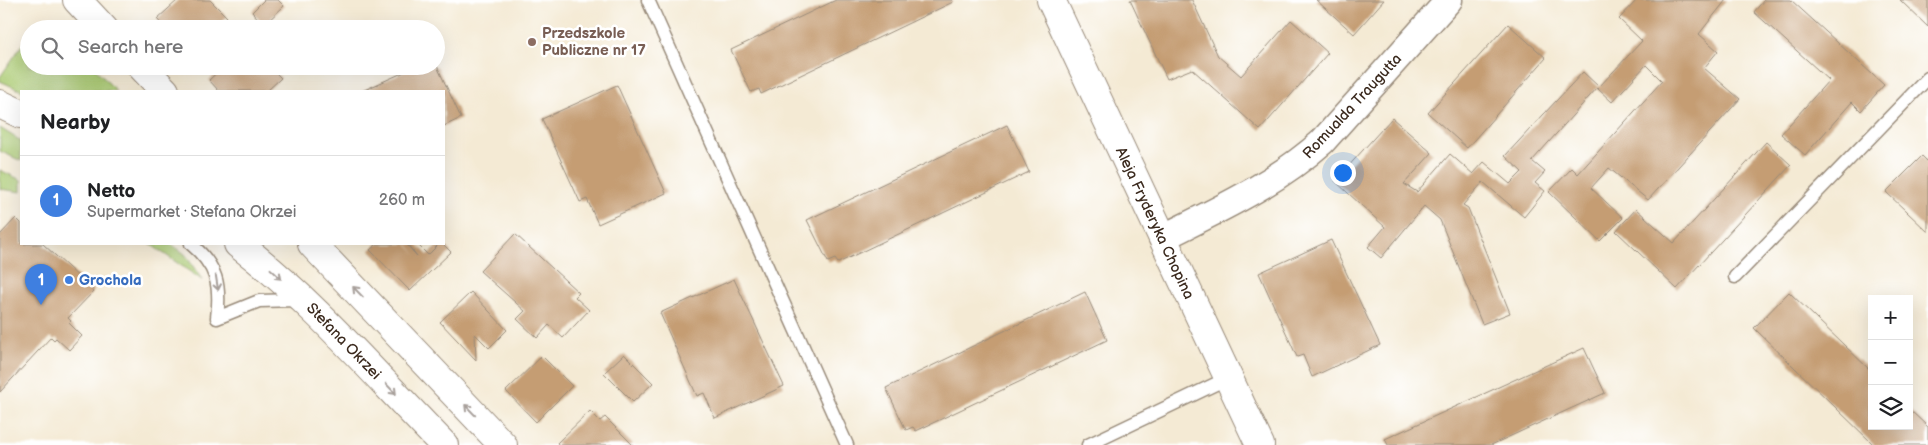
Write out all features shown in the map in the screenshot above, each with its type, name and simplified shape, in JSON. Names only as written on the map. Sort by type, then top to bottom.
[{"type":"main road","points":[[77,0],[96,20]]},
{"type":"main road","name":"Aleja Fryderyka Chopina","points":[[1051,0],[1260,445]]},
{"type":"main road","points":[[150,75],[164,90]]},
{"type":"main road","points":[[0,104],[20,114]]},
{"type":"main road","name":"Stefana Okrzei","points":[[239,245],[263,263],[304,300],[444,445]]},
{"type":"main road","points":[[313,245],[503,445]]},
{"type":"street","name":"Romualda Traugutta","points":[[1162,238],[1210,214],[1299,162],[1322,142],[1449,0]]},
{"type":"lane","points":[[648,0],[847,445]]},
{"type":"lane","points":[[1735,276],[1928,78]]},
{"type":"lane","points":[[192,245],[202,254],[217,276],[219,297],[217,318],[259,301],[304,300]]},
{"type":"lane","points":[[1088,445],[1228,378]]},
{"type":"green space","points":[[20,48],[20,75],[101,75],[115,90],[20,90],[0,81],[0,77]]},
{"type":"green space","points":[[0,128],[20,140],[20,161],[0,151]]},
{"type":"green space","points":[[0,170],[20,180],[20,192],[0,189]]},
{"type":"green space","points":[[151,245],[172,245],[185,254],[202,280]]},
{"type":"building","points":[[178,0],[210,0],[227,17],[224,20],[157,19]]},
{"type":"building","points":[[264,0],[278,0],[284,6],[269,20],[259,20],[252,12]]},
{"type":"building","points":[[836,0],[952,0],[953,2],[761,94],[759,89],[751,92],[731,50]]},
{"type":"building","points":[[1130,0],[1192,0],[1218,56],[1241,76],[1291,20],[1328,53],[1260,130],[1192,69],[1167,79]]},
{"type":"building","points":[[1316,0],[1384,0],[1354,34]]},
{"type":"building","points":[[1637,0],[1726,0],[1699,34],[1718,51],[1704,68],[1740,99],[1648,200],[1609,168],[1591,188],[1623,218],[1600,241],[1549,192],[1572,168],[1578,174],[1662,81],[1646,65],[1612,102],[1597,88],[1532,161],[1545,172],[1535,183],[1545,191],[1524,217],[1483,182],[1463,205],[1468,208],[1510,313],[1482,324],[1440,220],[1424,206],[1381,258],[1368,247],[1385,227],[1335,181],[1392,118],[1432,153],[1404,184],[1417,192],[1450,154],[1473,174],[1484,162],[1510,184],[1522,172],[1505,156],[1583,72],[1599,87],[1642,41],[1619,19]]},
{"type":"building","points":[[1764,0],[1791,0],[1884,85],[1861,111],[1852,102],[1805,155],[1781,134],[1829,80],[1754,12]]},
{"type":"building","points":[[1900,0],[1928,0],[1928,27]]},
{"type":"building","points":[[1508,24],[1546,58],[1467,148],[1428,113]]},
{"type":"building","points":[[214,75],[278,75],[281,78],[268,90],[218,90],[209,80]]},
{"type":"building","points":[[398,75],[441,75],[461,118],[445,126],[445,90],[364,90]]},
{"type":"building","points":[[617,85],[666,193],[598,224],[587,199],[580,202],[542,119]]},
{"type":"building","points":[[1007,125],[1029,172],[838,263],[835,259],[828,262],[807,220]]},
{"type":"building","points":[[1766,142],[1791,165],[1677,289],[1616,231],[1636,209],[1674,243]]},
{"type":"building","points":[[1922,156],[1928,162],[1928,232],[1886,192]]},
{"type":"building","points":[[16,218],[20,222],[20,245],[44,245],[94,291],[68,318],[71,321],[69,323],[82,336],[69,350],[56,338],[54,340],[51,337],[0,392],[0,235]]},
{"type":"building","points":[[515,234],[579,293],[575,297],[589,310],[563,338],[549,325],[537,338],[517,319],[525,311],[480,271]]},
{"type":"building","points":[[1331,240],[1380,345],[1312,377],[1303,355],[1297,357],[1259,273]]},
{"type":"building","points":[[376,245],[407,245],[417,256],[408,245],[418,245],[428,255],[438,245],[444,245],[451,252],[410,291],[370,250]]},
{"type":"building","points":[[734,279],[784,386],[715,418],[704,393],[697,396],[660,313]]},
{"type":"building","points":[[471,292],[507,330],[489,348],[475,334],[476,360],[440,322]]},
{"type":"building","points":[[1085,292],[1107,340],[916,431],[913,427],[906,430],[886,388]]},
{"type":"building","points":[[1789,292],[1868,368],[1868,430],[1913,430],[1913,413],[1928,427],[1928,445],[1874,445],[1754,328]]},
{"type":"building","points":[[1584,348],[1605,393],[1491,445],[1388,445],[1385,439]]},
{"type":"building","points":[[624,354],[653,383],[633,402],[604,373]]},
{"type":"building","points":[[542,356],[572,386],[536,422],[506,391]]},
{"type":"building","points":[[590,411],[600,421],[605,417],[633,445],[559,445],[557,443]]},
{"type":"place","name":"Przedszkole Publiczne nr 17","points":[[532,42]]},
{"type":"place","name":"Grochola","points":[[69,280]]},
{"type":"place","name":"Netto","points":[[41,305]]}]
